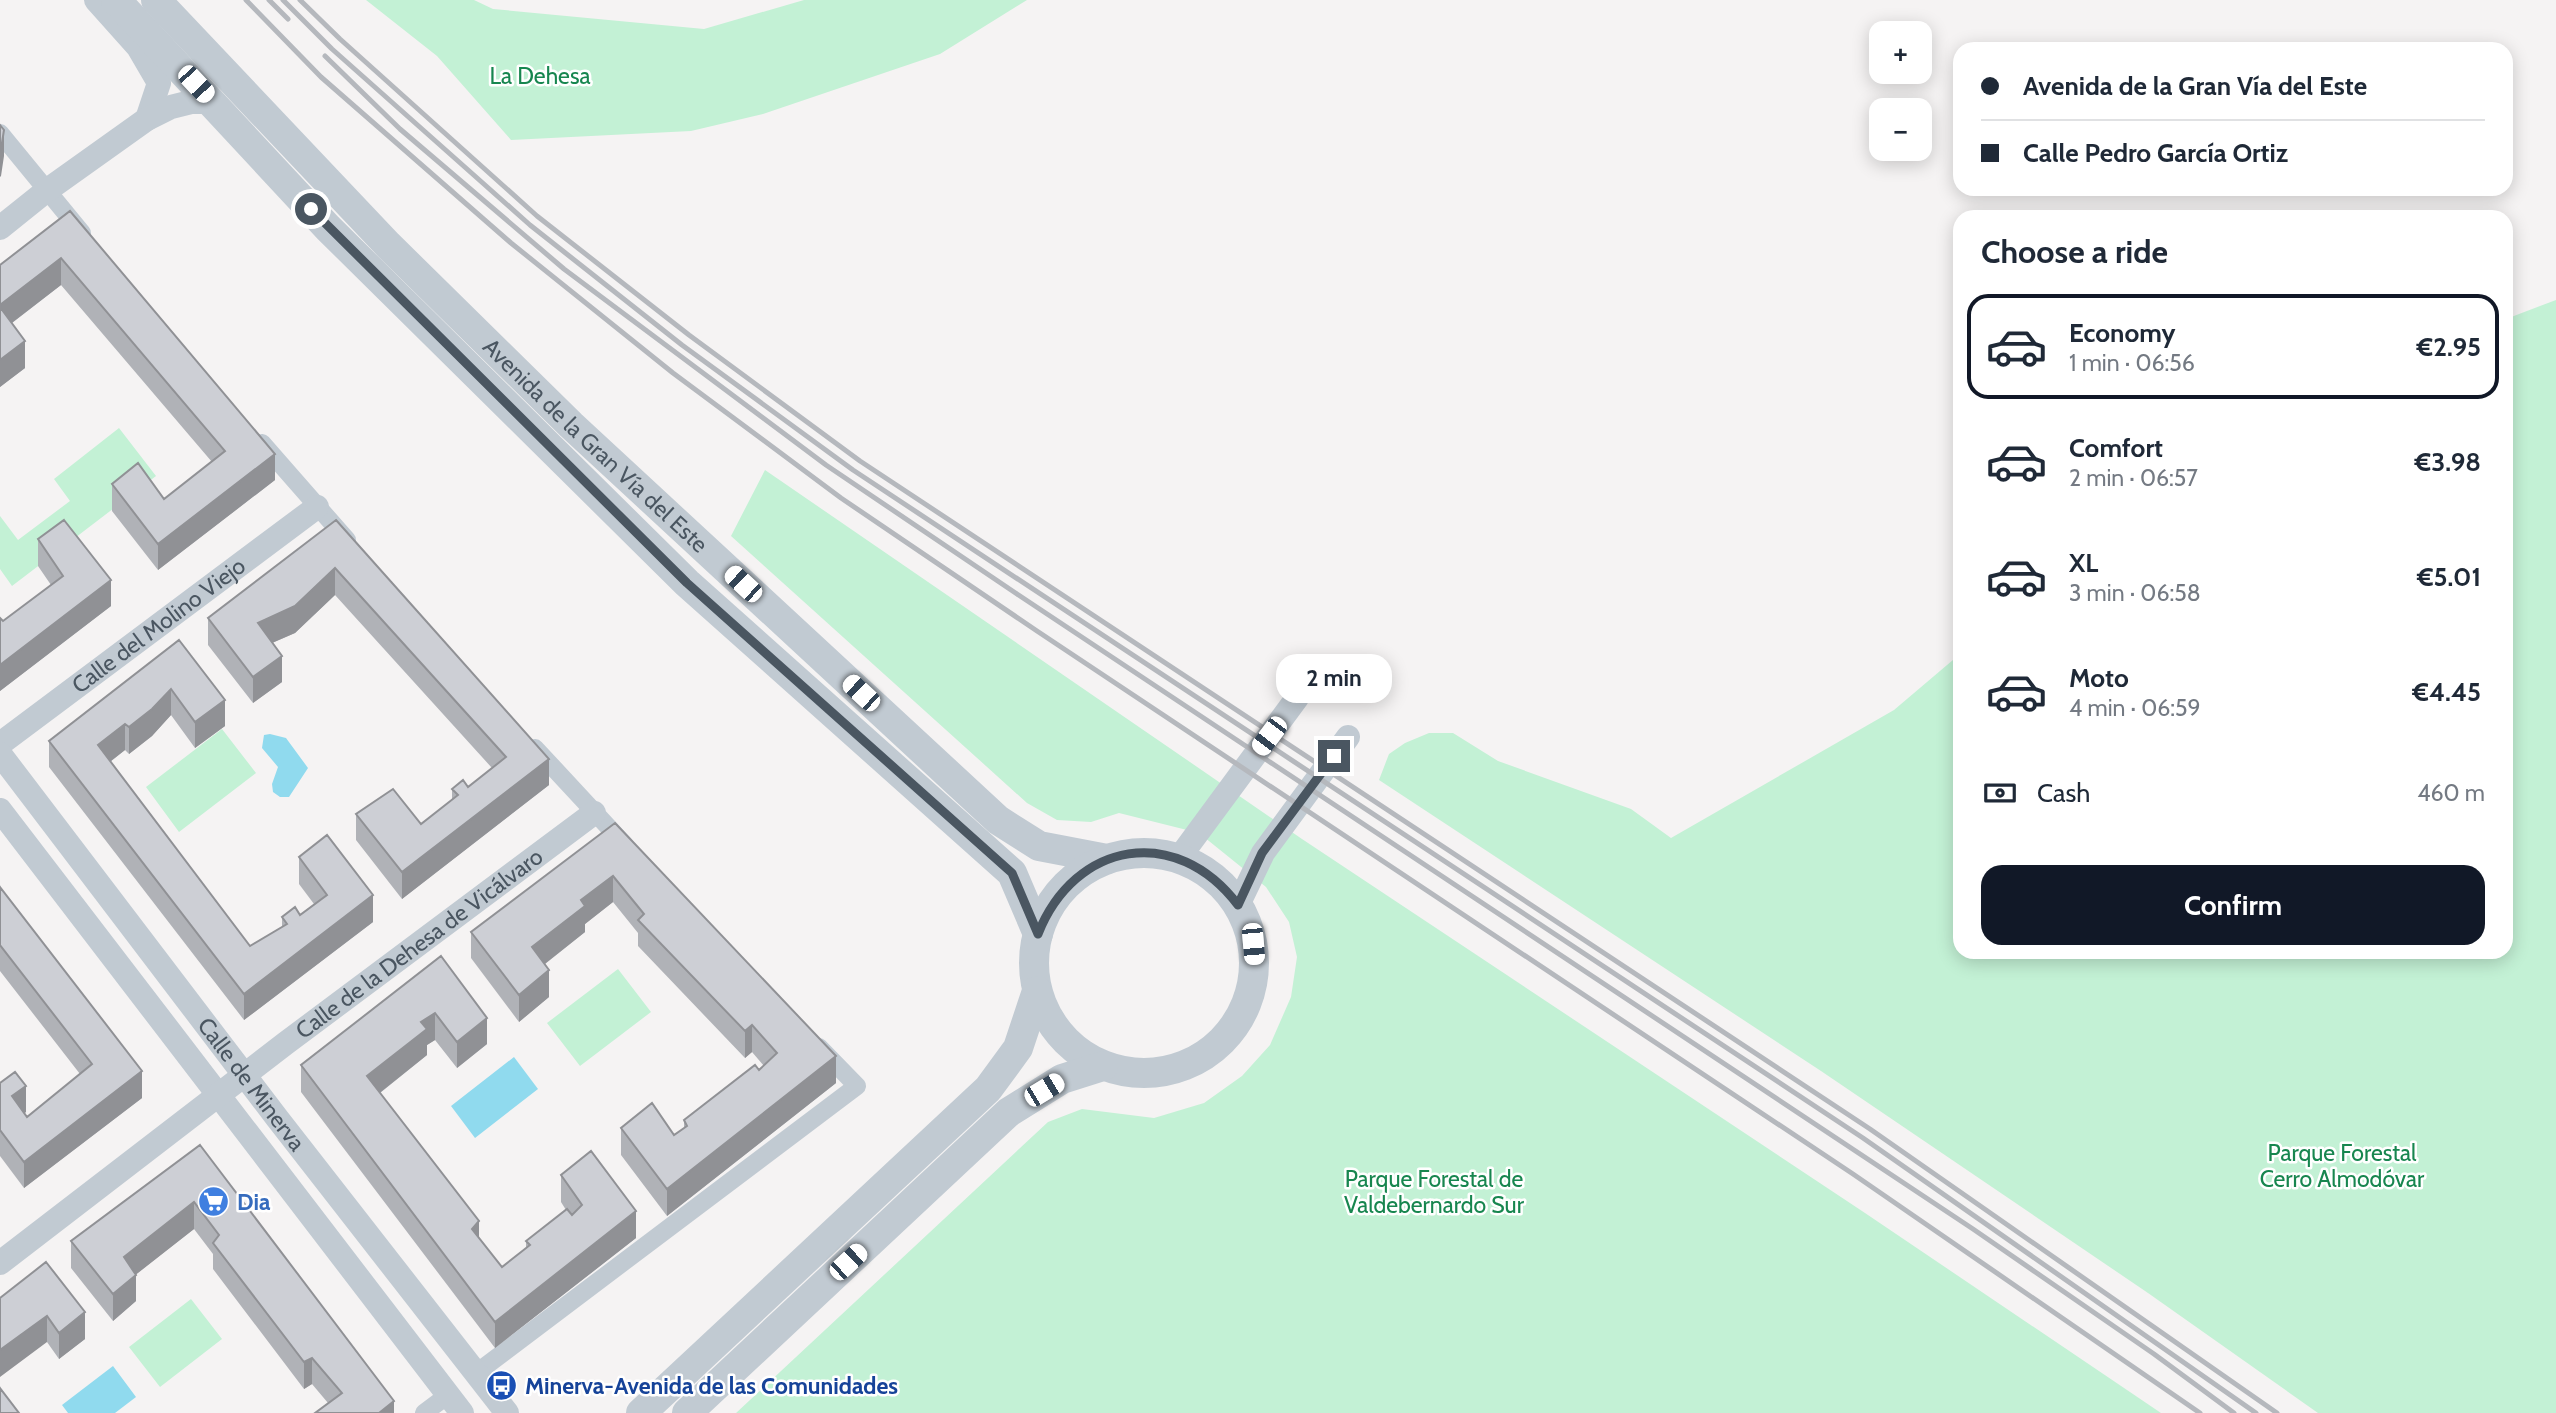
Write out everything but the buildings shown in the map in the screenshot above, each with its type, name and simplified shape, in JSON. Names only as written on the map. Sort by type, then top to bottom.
[{"type":"street","points":[[96,0],[138,47],[159,83],[147,119]]},
{"type":"street","name":"Avenida de la Gran Vía del Este","points":[[116,0],[328,228],[687,583],[1012,873],[1038,934]]},
{"type":"street","name":"Avenida de la Gran Vía del Este","points":[[156,0],[388,245],[570,425],[998,820],[1038,846],[1107,859]]},
{"type":"street","points":[[0,228],[46,191],[147,119],[171,107],[191,102],[213,102]]},
{"type":"street","points":[[0,133],[92,245]]},
{"type":"street","points":[[251,431],[360,555]]},
{"type":"street","name":"Calle del Molino Viejo","points":[[0,744],[317,507]]},
{"type":"street","points":[[1179,858],[1297,698]]},
{"type":"street","points":[[1238,905],[1262,853],[1348,737]]},
{"type":"street","points":[[527,739],[636,856]]},
{"type":"street","name":"Calle de Minerva","points":[[0,754],[507,1413]]},
{"type":"street","name":"Calle de Minerva","points":[[0,810],[455,1404]]},
{"type":"street","name":"Calle de la Dehesa de Vicálvaro","points":[[219,1093],[594,813]]},
{"type":"street","points":[[1150,853],[1179,858],[1213,877],[1238,905],[1247,924],[1255,965],[1246,1007],[1222,1042],[1205,1056],[1186,1066],[1166,1072],[1144,1074],[1103,1066],[1080,1054],[1061,1036],[1046,1015],[1038,991],[1034,962],[1038,934],[1046,913],[1060,893],[1085,870],[1107,859],[1128,854],[1150,853]]},
{"type":"street","points":[[641,1413],[988,1089],[1018,1048],[1038,991]]},
{"type":"street","points":[[475,1374],[857,1086],[808,1035]]},
{"type":"street","points":[[687,1413],[1009,1112],[1062,1080],[1103,1066]]},
{"type":"street","points":[[0,1262],[219,1093]]},
{"type":"street","points":[[424,1413],[455,1404]]},
{"type":"green space","name":"La Dehesa","points":[[366,0],[474,0],[493,9],[704,29],[804,0],[1027,0],[940,54],[763,114],[691,131],[511,140],[437,56]]},
{"type":"green space","name":"Parque Forestal Cerro Almodóvar","points":[[2556,300],[2556,1413],[2318,1413],[2148,1293],[1821,1071],[1379,780],[1389,754],[1405,743],[1429,733],[1453,733],[1498,761],[1631,809],[1671,838],[1894,710],[1953,660],[1953,959],[2513,959],[2513,316]]},
{"type":"green space","points":[[119,428],[156,476],[12,586],[0,569],[0,516],[18,540],[70,501],[54,479]]},
{"type":"green space","name":"Parque Forestal de Valdebernardo Sur","points":[[765,470],[1302,839],[2161,1413],[736,1413],[1048,1122],[1082,1109],[1154,1118],[1204,1103],[1242,1076],[1270,1045],[1291,997],[1297,957],[1289,922],[1266,887],[1199,833],[1119,813],[1091,822],[1057,820],[1027,803],[731,536]]},
{"type":"green space","points":[[222,729],[256,773],[179,832],[146,787]]},
{"type":"green space","points":[[618,969],[651,1012],[580,1066],[547,1023]]},
{"type":"green space","points":[[191,1299],[222,1339],[160,1387],[129,1347]]},
{"type":"water","points":[[264,735],[286,738],[308,768],[289,797],[280,797],[273,792],[272,784],[278,767],[262,748]]},
{"type":"water","points":[[514,1057],[538,1089],[475,1138],[451,1106]]},
{"type":"water","points":[[113,1366],[136,1397],[115,1413],[68,1413],[62,1405]]},
{"type":"railway","points":[[246,0],[321,77],[511,243],[673,373],[841,498],[1853,1174],[2200,1413]]},
{"type":"railway","points":[[269,0],[288,19]]},
{"type":"railway","points":[[283,0],[332,49],[530,225],[682,345],[853,470],[1863,1138],[2256,1413]]},
{"type":"railway","points":[[300,0],[537,216],[689,335],[860,461],[1870,1129],[2277,1413]]},
{"type":"railway","points":[[325,56],[400,129],[564,269],[826,465],[1973,1229],[2154,1354],[2234,1413]]},
{"type":"place","name":"Dia","points":[[214,1202]]},
{"type":"place","name":"Minerva-Avenida de las Comunidades","points":[[502,1386]]},
{"type":"route","points":[[311,209],[687,583],[1012,873],[1038,934],[1046,913],[1060,893],[1085,870],[1107,859],[1128,854],[1164,855],[1197,866],[1213,877],[1238,905],[1262,853],[1334,756]]}]
